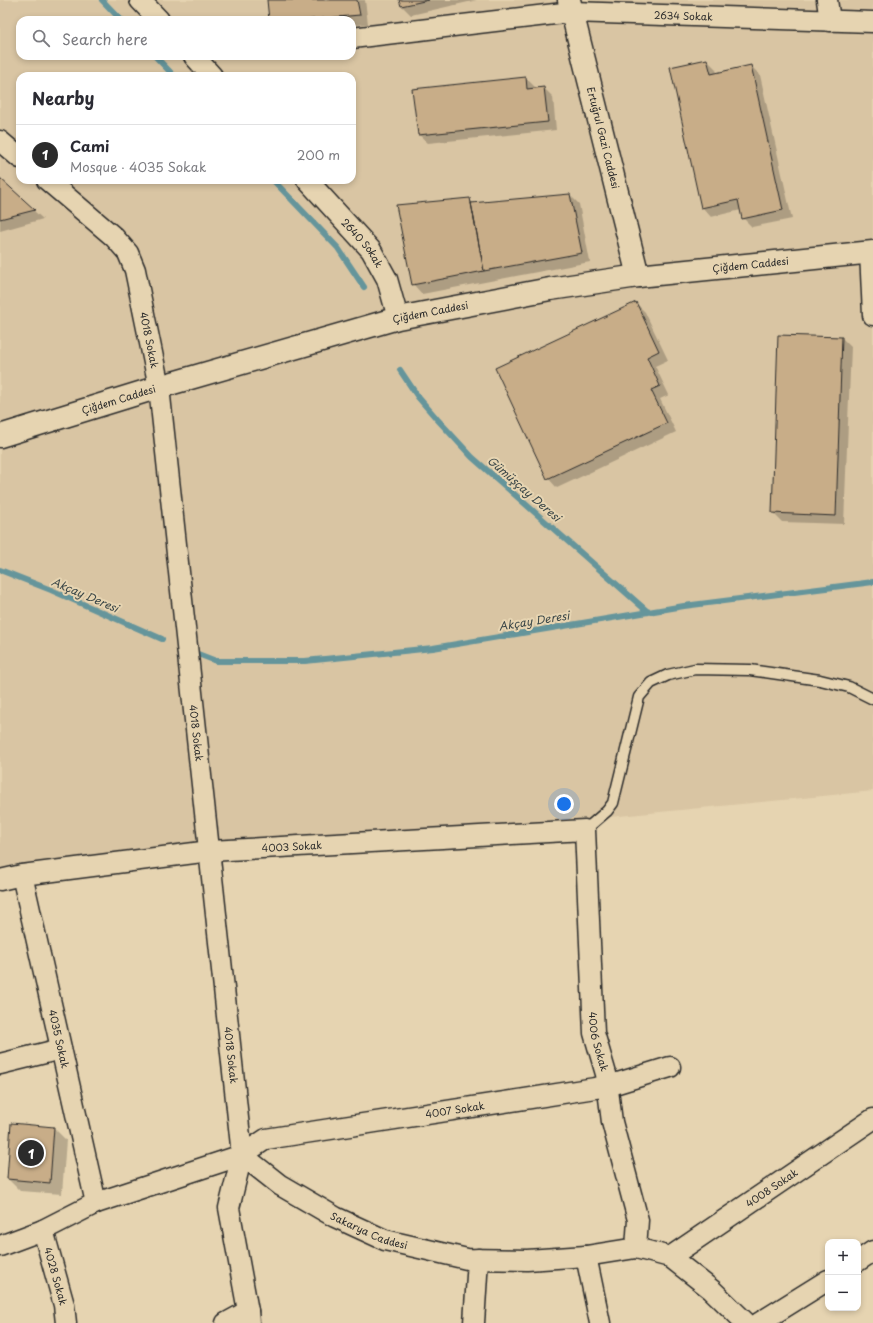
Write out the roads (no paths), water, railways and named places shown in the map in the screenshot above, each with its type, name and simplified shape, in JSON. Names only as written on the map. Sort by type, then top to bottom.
[{"type":"street","points":[[140,0],[155,16]]},
{"type":"street","points":[[160,0],[162,16]]},
{"type":"street","points":[[827,0],[830,21]]},
{"type":"street","name":"2634 Sokak","points":[[356,37],[570,6],[830,21],[873,22]]},
{"type":"street","name":"Ertuğrul Gazi Caddesi","points":[[570,6],[638,276]]},
{"type":"street","points":[[199,60],[209,72]]},
{"type":"street","points":[[0,141],[16,155]]},
{"type":"street","name":"4018 Sokak","points":[[52,184],[114,237],[128,253],[135,270],[159,386],[242,1155],[229,1208],[249,1317]]},
{"type":"street","name":"2640 Sokak","points":[[311,184],[371,250],[388,279],[398,318]]},
{"type":"street","points":[[872,252],[873,315]]},
{"type":"street","name":"Çiğdem Caddesi","points":[[0,436],[159,386],[398,318],[550,289],[638,276],[872,252]]},
{"type":"street","name":"4003 Sokak","points":[[0,880],[22,875],[210,851],[585,830]]},
{"type":"street","name":"4006 Sokak","points":[[585,830],[594,1033],[606,1074],[612,1122],[638,1220],[636,1248]]},
{"type":"street","name":"4035 Sokak","points":[[22,875],[96,1203]]},
{"type":"street","points":[[0,1064],[61,1049]]},
{"type":"street","name":"4007 Sokak","points":[[242,1155],[266,1139],[608,1086],[670,1067]]},
{"type":"street","name":"4008 Sokak","points":[[670,1258],[873,1119]]},
{"type":"street","points":[[0,1246],[43,1230],[96,1203],[242,1155]]},
{"type":"street","name":"Sakarya Caddesi","points":[[242,1155],[280,1185],[328,1213],[385,1240],[467,1258],[478,1259],[527,1260],[586,1256],[636,1248],[670,1258],[712,1290],[746,1323]]},
{"type":"street","name":"4028 Sokak","points":[[43,1230],[64,1305],[66,1323]]},
{"type":"street","points":[[861,1259],[873,1251]]},
{"type":"street","points":[[586,1256],[600,1323]]},
{"type":"street","points":[[474,1323],[478,1259]]},
{"type":"street","points":[[759,1323],[825,1282]]},
{"type":"street","points":[[226,1323],[249,1317]]},
{"type":"lane","points":[[585,830],[607,811],[613,803],[639,697],[651,683],[668,674],[695,669],[750,670],[820,680],[849,687],[873,699]]},
{"type":"waterway","name":"Gümüşçay Deresi","points":[[102,0],[117,16]]},
{"type":"waterway","name":"Gümüşçay Deresi","points":[[159,60],[170,72]]},
{"type":"waterway","name":"Gümüşçay Deresi","points":[[277,184],[338,248],[364,287]]},
{"type":"waterway","name":"Gümüşçay Deresi","points":[[400,370],[418,397],[472,457],[648,612]]},
{"type":"waterway","name":"Akçay Deresi","points":[[0,570],[51,590],[162,639]]},
{"type":"waterway","name":"Akçay Deresi","points":[[198,654],[216,661],[305,661],[433,648],[684,606],[873,582]]},
{"type":"place","name":"Cami","points":[[31,1153]]}]
